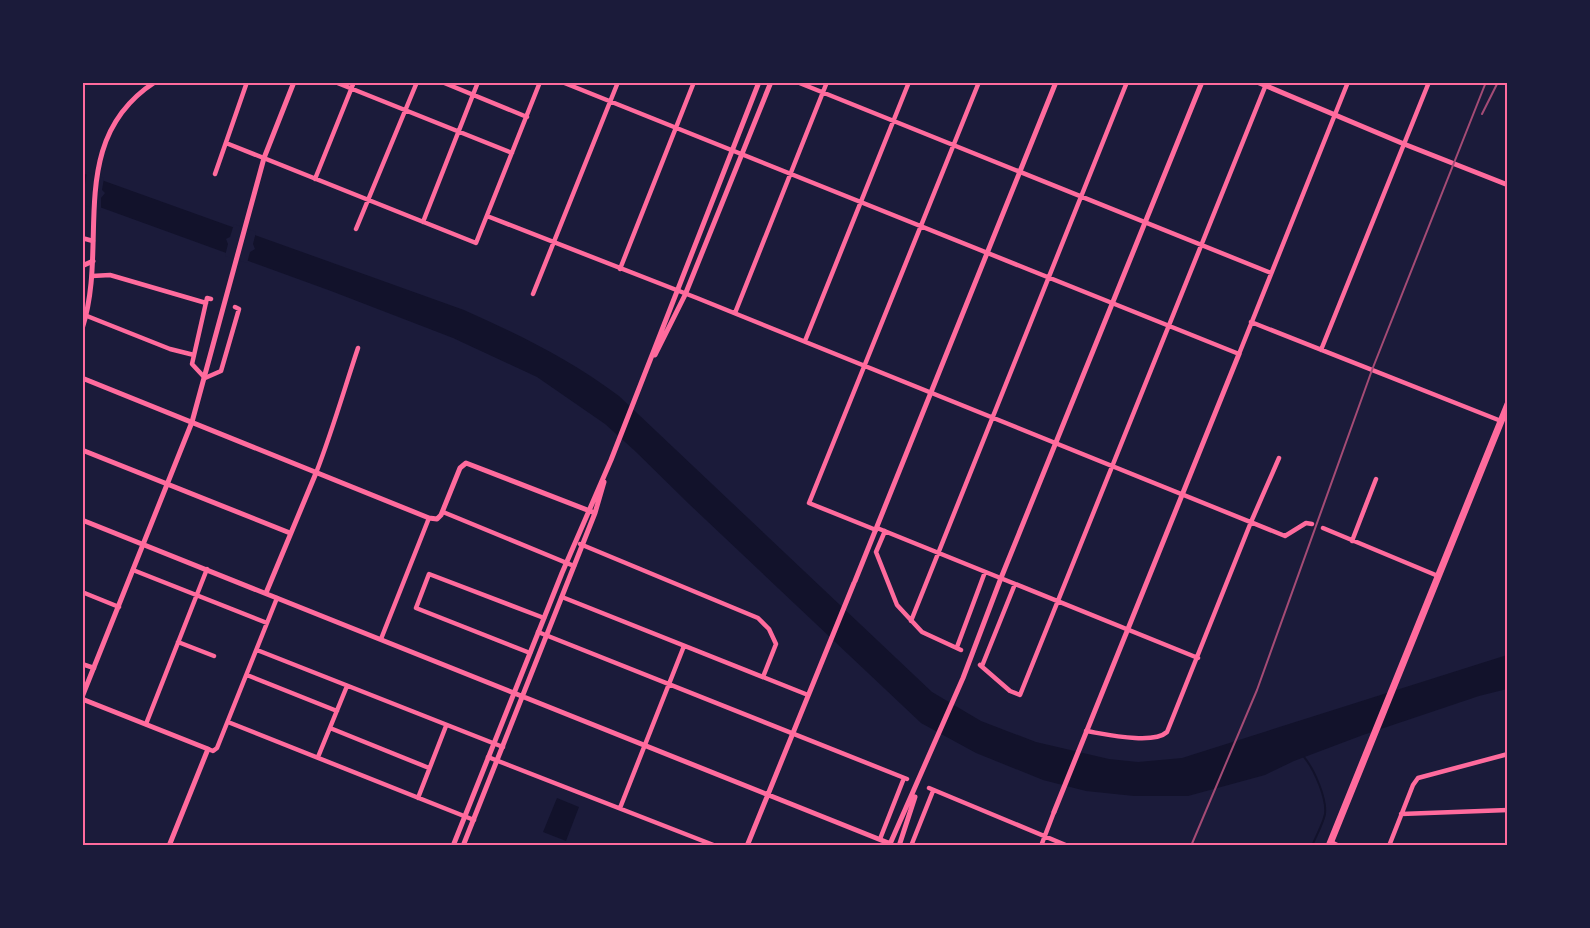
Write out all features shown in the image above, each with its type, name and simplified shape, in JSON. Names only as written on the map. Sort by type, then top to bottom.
[{"type":"highway","points":[[1330,844],[1508,404]]},
{"type":"street","points":[[82,329],[91,296],[96,178],[101,156],[117,121],[129,104],[155,82]]},
{"type":"street","points":[[215,174],[247,82]]},
{"type":"street","points":[[277,598],[228,722],[213,751],[82,698],[192,422],[264,158],[294,82]]},
{"type":"street","points":[[335,82],[512,153]]},
{"type":"street","points":[[315,179],[354,82]]},
{"type":"street","points":[[356,229],[417,82]]},
{"type":"street","points":[[442,82],[527,117]]},
{"type":"street","points":[[423,222],[478,82]]},
{"type":"street","points":[[226,142],[476,243],[540,82]]},
{"type":"street","points":[[562,82],[1239,354]]},
{"type":"street","points":[[533,294],[618,82]]},
{"type":"street","points":[[620,269],[694,82]]},
{"type":"street","points":[[453,846],[574,542],[610,460],[759,82]]},
{"type":"street","points":[[639,386],[685,295],[771,82]]},
{"type":"street","points":[[797,82],[1271,273]]},
{"type":"street","points":[[735,313],[828,82]]},
{"type":"street","points":[[805,341],[909,82]]},
{"type":"street","points":[[979,82],[809,503],[885,531],[1198,658]]},
{"type":"street","points":[[747,846],[1056,82]]},
{"type":"street","points":[[911,621],[1127,82]]},
{"type":"street","points":[[82,520],[894,845],[1202,82]]},
{"type":"street","points":[[1257,82],[1508,185]]},
{"type":"street","points":[[1041,846],[1348,82]]},
{"type":"street","points":[[1321,350],[1429,82]]},
{"type":"street","points":[[1015,584],[981,666],[1010,691],[1020,695],[1266,84]]},
{"type":"street","points":[[487,216],[805,341],[1285,536],[1306,524],[1312,524]]},
{"type":"street","points":[[82,238],[93,241]]},
{"type":"street","points":[[82,266],[93,261]]},
{"type":"street","points":[[92,276],[110,275],[206,303]]},
{"type":"street","points":[[205,378],[192,364],[207,298],[211,299]]},
{"type":"street","points":[[205,378],[221,371],[239,309],[235,307]]},
{"type":"street","points":[[87,316],[170,349],[194,355]]},
{"type":"street","points":[[1251,322],[1501,421]]},
{"type":"street","points":[[266,593],[329,441],[333,422],[358,348]]},
{"type":"street","points":[[82,378],[429,518],[437,519],[443,512],[460,468],[466,462],[595,513]]},
{"type":"street","points":[[82,450],[290,533]]},
{"type":"street","points":[[1086,731],[1151,738],[1165,735],[1170,728],[1251,522],[1279,458]]},
{"type":"street","points":[[463,846],[583,545],[610,460]]},
{"type":"street","points":[[1352,541],[1376,479]]},
{"type":"street","points":[[443,512],[574,566]]},
{"type":"street","points":[[381,639],[429,518]]},
{"type":"street","points":[[1323,528],[1438,576]]},
{"type":"street","points":[[885,531],[876,552],[897,605],[922,632],[959,648],[985,572]]},
{"type":"street","points":[[574,542],[758,618],[769,629],[776,644],[763,677]]},
{"type":"street","points":[[146,724],[207,569]]},
{"type":"street","points":[[133,570],[267,623]]},
{"type":"street","points":[[530,652],[416,608],[429,574],[544,618]]},
{"type":"street","points":[[82,592],[119,607]]},
{"type":"street","points":[[562,597],[808,695]]},
{"type":"street","points":[[538,632],[906,779],[879,839]]},
{"type":"street","points":[[178,642],[214,656]]},
{"type":"street","points":[[620,808],[684,646]]},
{"type":"street","points":[[257,650],[502,747]]},
{"type":"street","points":[[82,664],[94,668]]},
{"type":"street","points":[[247,675],[337,711]]},
{"type":"street","points":[[318,757],[347,686]]},
{"type":"street","points":[[228,722],[474,820]]},
{"type":"street","points":[[418,798],[446,726]]},
{"type":"street","points":[[330,728],[429,768]]},
{"type":"street","points":[[169,846],[208,749]]},
{"type":"street","points":[[1389,846],[1418,778],[1508,754]]},
{"type":"street","points":[[488,757],[716,846]]},
{"type":"street","points":[[911,846],[931,790],[1068,846]]},
{"type":"street","points":[[1401,814],[1508,810]]},
{"type":"street","points":[[1330,844],[1339,846]]},
{"type":"shaded area","points":[[82,173],[464,310],[563,359],[619,396],[932,692],[981,721],[1036,742],[1109,759],[1138,762],[1182,758],[1507,655],[1507,689],[1479,696],[1363,735],[1294,761],[1265,775],[1188,796],[1134,796],[1086,791],[1043,780],[976,753],[921,723],[635,451],[605,424],[537,377],[453,338],[83,201]]},
{"type":"shaded area","points":[[557,798],[579,807],[566,841],[543,832]]},
{"type":"pier","points":[[87,172],[104,178],[102,190],[105,193],[101,198],[101,211],[84,205],[85,192],[82,190]]},
{"type":"pier","points":[[234,224],[256,232],[253,244],[255,249],[250,252],[247,263],[225,256],[228,244],[226,239],[230,237]]},
{"type":"waterway","points":[[1304,757],[1319,784],[1325,807],[1323,822],[1312,846]]},
{"type":"railway","points":[[1191,846],[1257,690],[1372,370],[1486,82]]},
{"type":"railway","points":[[1482,114],[1498,82]]}]
